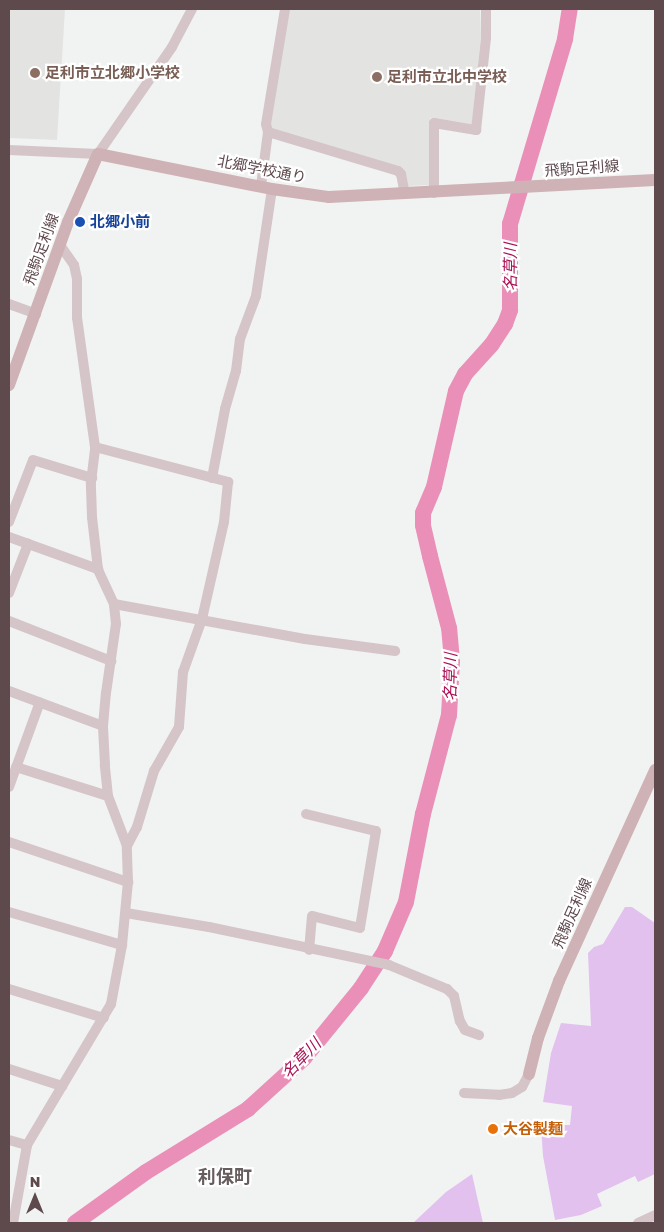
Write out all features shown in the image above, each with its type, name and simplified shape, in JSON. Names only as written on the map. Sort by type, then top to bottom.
[{"type":"main road","name":"北郷学校通り","points":[[98,154],[266,188],[330,197],[511,188]]},
{"type":"main road","name":"飛駒足利線","points":[[9,385],[60,244],[86,177],[98,154]]},
{"type":"main road","name":"飛駒足利線","points":[[511,188],[655,180]]},
{"type":"main road","name":"飛駒足利線","points":[[529,1074],[538,1038],[559,981],[655,770]]},
{"type":"street","points":[[98,154],[172,47],[192,9]]},
{"type":"street","points":[[212,478],[225,409],[236,371],[240,339],[260,282],[266,188],[268,132],[266,124],[285,9]]},
{"type":"street","points":[[434,193],[434,124],[476,130],[486,38],[486,9]]},
{"type":"street","points":[[268,132],[398,171],[401,174],[405,194]]},
{"type":"street","name":"北郷学校通り","points":[[9,150],[98,154]]},
{"type":"street","points":[[9,1222],[13,1223],[27,1144],[111,1004],[122,945],[128,882],[127,846],[108,796],[103,726],[116,624],[114,604],[98,569],[92,517],[92,478],[95,447],[77,318],[74,264],[60,244]]},
{"type":"street","points":[[9,304],[36,314]]},
{"type":"street","points":[[95,447],[228,482],[224,522],[202,619],[182,672],[178,727],[154,771],[137,827],[127,846]]},
{"type":"street","points":[[9,522],[34,460],[92,478]]},
{"type":"street","points":[[9,537],[98,569]]},
{"type":"street","points":[[9,593],[28,544]]},
{"type":"street","points":[[114,604],[305,639],[395,651]]},
{"type":"street","points":[[9,620],[111,661]]},
{"type":"street","points":[[9,691],[103,726]]},
{"type":"street","points":[[9,787],[40,702]]},
{"type":"street","points":[[16,767],[108,796]]},
{"type":"street","points":[[306,814],[376,831],[360,928],[312,916],[309,950]]},
{"type":"street","points":[[9,842],[128,882]]},
{"type":"street","points":[[9,912],[122,945]]},
{"type":"street","points":[[126,913],[209,927],[309,950],[385,964],[447,989],[454,996],[460,1021],[465,1030],[479,1035]]},
{"type":"street","points":[[9,989],[104,1018]]},
{"type":"street","points":[[9,1069],[62,1086]]},
{"type":"street","points":[[464,1093],[512,1093],[522,1087],[529,1074]]},
{"type":"street","points":[[9,1140],[27,1144]]},
{"type":"street","points":[[638,1223],[655,1215]]},
{"type":"shaded area","name":"足利市立北郷小学校","points":[[9,9],[65,9],[57,140],[9,138]]},
{"type":"shaded area","name":"足利市立北中学校","points":[[289,9],[480,9],[481,36],[472,125],[430,118],[429,185],[408,186],[400,168],[273,130],[270,126]]},
{"type":"shaded area","points":[[625,907],[632,907],[655,923],[655,1174],[638,1182],[635,1176],[597,1194],[602,1206],[581,1215],[555,1220],[543,1156],[541,1125],[570,1125],[572,1106],[543,1102],[551,1053],[561,1023],[591,1026],[588,953],[594,947],[603,944]]},
{"type":"shaded area","points":[[472,1174],[483,1223],[413,1223],[446,1192]]},
{"type":"waterway","name":"名草川","points":[[75,1223],[146,1172],[248,1109],[304,1058],[361,988],[385,951],[406,902],[423,814],[449,715],[452,661],[449,628],[430,556],[423,525],[423,513],[434,487],[456,391],[465,374],[492,344],[505,324],[510,310],[510,224],[565,39],[570,9]]},
{"type":"place","name":"足利市立北郷小学校","points":[[35,73]]},
{"type":"place","name":"足利市立北中学校","points":[[377,77]]},
{"type":"place","name":"北郷小前","points":[[80,222]]},
{"type":"place","name":"大谷製麺","points":[[493,1129]]},
{"type":"district","name":"利保町","points":[[225,1176]]}]
